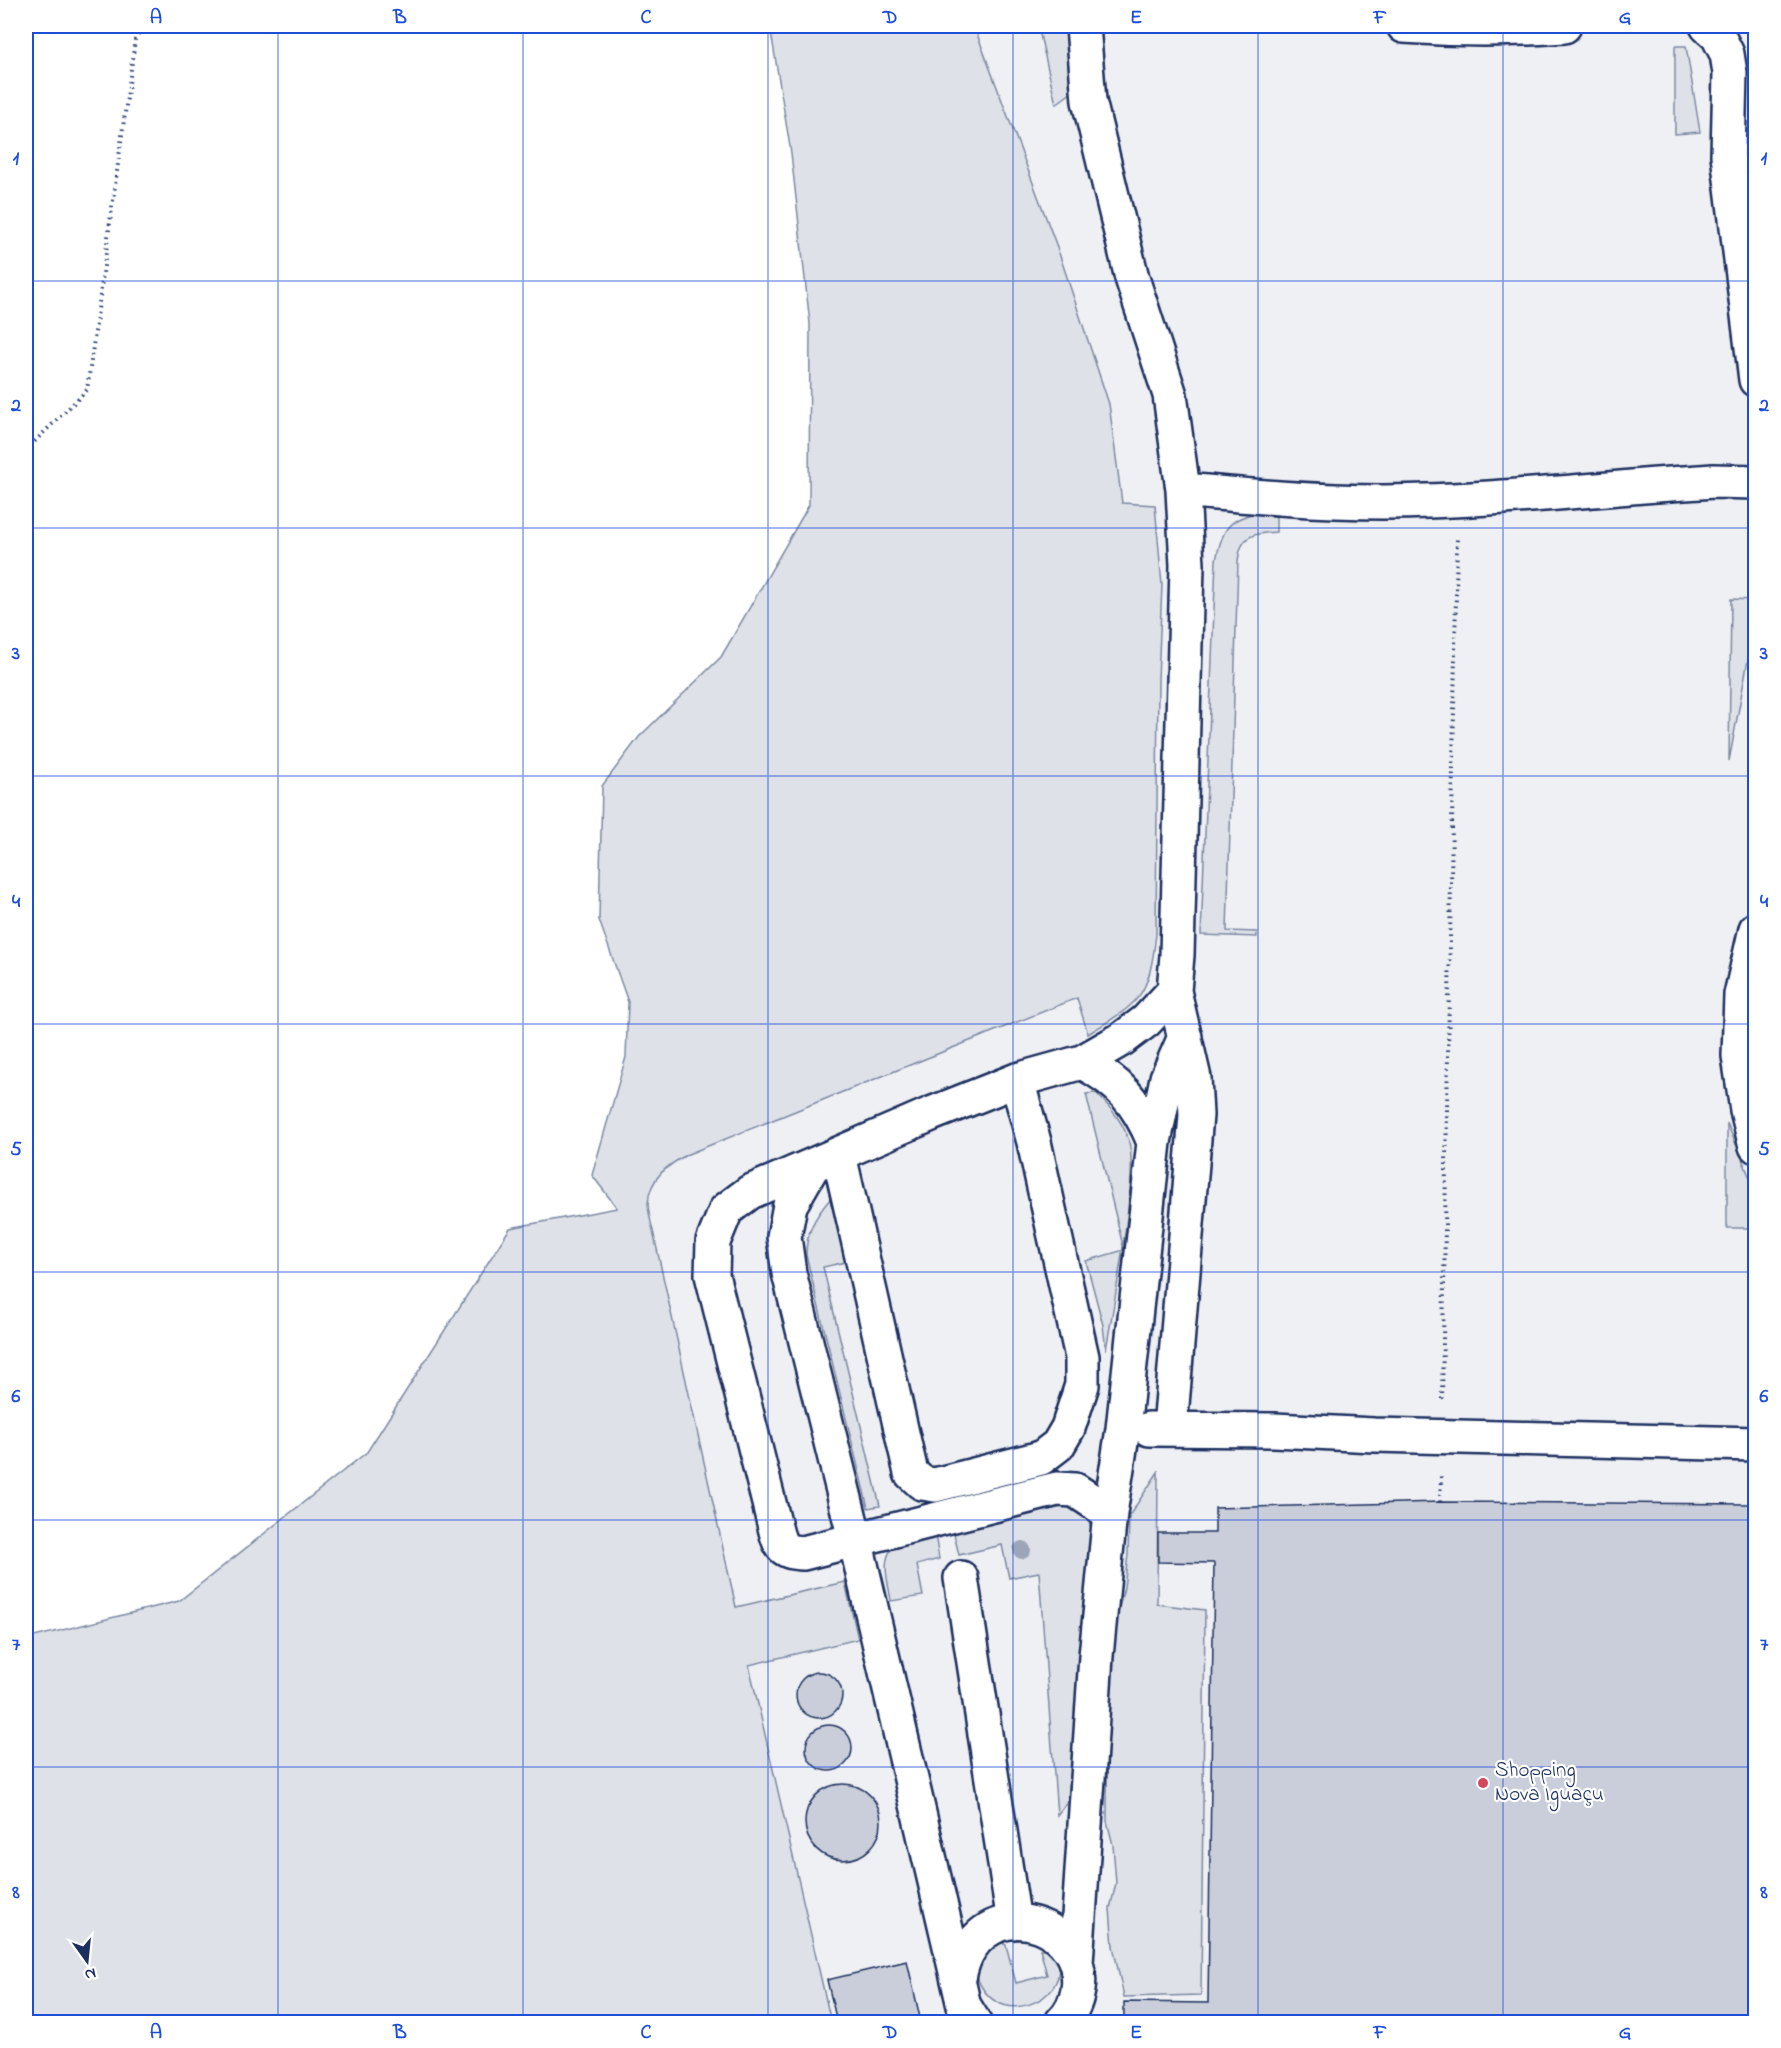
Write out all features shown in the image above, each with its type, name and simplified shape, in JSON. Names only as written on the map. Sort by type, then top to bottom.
[{"type":"lane","points":[[1083,26],[1089,101],[1132,278],[1170,395],[1183,490],[1187,565],[1177,955],[1174,991],[1194,1078],[1196,1115],[1170,1430]]},
{"type":"lane","points":[[1404,26],[1458,30],[1564,26]]},
{"type":"lane","points":[[1707,26],[1718,36],[1727,54],[1730,73],[1728,155],[1755,380]]},
{"type":"lane","points":[[1183,490],[1288,499],[1380,502],[1458,500],[1713,481],[1755,482]]},
{"type":"lane","points":[[1755,929],[1741,995],[1739,1056],[1755,1146]]},
{"type":"lane","points":[[1110,1513],[1075,1491],[1057,1489],[803,1553],[790,1553],[780,1546],[712,1275],[713,1242],[726,1210],[750,1192],[931,1114],[1017,1080],[1082,1062],[1122,1039],[1146,1021],[1174,991]]},
{"type":"lane","points":[[1062,2022],[1070,2015],[1077,1998],[1096,1656],[1110,1513],[1123,1429],[1154,1142],[1167,1078],[1185,1037]]},
{"type":"lane","points":[[1082,1062],[1110,1079],[1134,1103],[1146,1122],[1154,1142]]},
{"type":"lane","points":[[825,1161],[911,1473],[922,1483],[935,1485],[1041,1458],[1058,1445],[1068,1428],[1082,1385],[1082,1357],[1034,1142],[1017,1080]]},
{"type":"lane","points":[[825,1161],[790,1205],[784,1237],[789,1273],[855,1539],[966,2007]]},
{"type":"lane","points":[[1123,1429],[1274,1430],[1755,1444]]},
{"type":"lane","points":[[961,1578],[1014,1922]]},
{"type":"lane","points":[[966,2007],[963,1961],[971,1946],[982,1934],[997,1926],[1014,1922],[1030,1922],[1053,1932],[1070,1949],[1078,1972],[1081,2022]]},
{"type":"path","points":[[26,450],[87,390],[135,40],[142,26]]},
{"type":"path","points":[[1440,1502],[1458,500]]},
{"type":"shaded area","points":[[770,26],[974,26],[1057,247],[1109,404],[1122,503],[1155,505],[1162,585],[1158,679],[1156,934],[1150,972],[1139,996],[1120,1014],[1088,1034],[1077,998],[688,1154],[661,1173],[649,1194],[650,1217],[736,1607],[845,1582],[858,1639],[749,1665],[831,2022],[26,2022],[26,1639],[179,1601],[367,1452],[510,1228],[617,1208],[592,1175],[626,1057],[628,1002],[599,920],[602,786],[639,737],[721,657],[809,505],[810,324],[791,153]]},
{"type":"shaded area","points":[[974,26],[1755,26],[1755,2022],[831,2022],[736,1607],[648,1203],[655,1181],[667,1166],[688,1154],[1078,997],[1122,504],[1109,404],[1057,247]]},
{"type":"shaded area","points":[[1038,26],[1067,26],[1071,93],[1056,104]]},
{"type":"shaded area","points":[[1675,46],[1686,46],[1700,132],[1675,134]]},
{"type":"shaded area","points":[[1261,512],[1276,514],[1276,532],[1255,535],[1245,540],[1238,561],[1227,931],[1257,932],[1257,937],[1201,935],[1216,560],[1221,540],[1229,526],[1234,521],[1250,514]]},
{"type":"shaded area","points":[[1731,599],[1755,600],[1755,629],[1729,761]]},
{"type":"shaded area","points":[[1096,1093],[1113,1111],[1122,1125],[1130,1147],[1131,1177],[1123,1247],[1086,1094]]},
{"type":"shaded area","points":[[1727,1123],[1755,1190],[1755,1228],[1727,1228]]},
{"type":"shaded area","points":[[830,1199],[846,1262],[823,1267],[880,1506],[868,1508],[806,1255],[812,1225]]},
{"type":"shaded area","points":[[1123,1250],[1106,1350],[1103,1325],[1086,1261]]},
{"type":"shaded area","points":[[1158,1472],[1157,1604],[1205,1610],[1201,1995],[1124,1997],[1113,1946],[1110,1909],[1116,1883],[1113,1845],[1107,1821],[1108,1655],[1124,1587],[1129,1516]]},
{"type":"shaded area","points":[[1067,1506],[1083,1512],[1089,1520],[1093,1537],[1068,1801],[1057,1815],[1039,1572],[1009,1578],[1002,1545],[959,1555],[953,1530]]},
{"type":"shaded area","points":[[935,1534],[939,1559],[917,1565],[923,1596],[891,1601],[886,1573],[889,1553],[893,1547]]},
{"type":"shaded area","points":[[998,1941],[1006,1945],[1016,1983],[1047,1975],[1040,1949],[1053,1953],[1058,1972],[1054,1986],[1043,1997],[1028,2005],[1012,2006],[996,2002],[983,1989],[974,1966]]},
{"type":"building","name":"Shopping Nova Iguaçu","points":[[1440,1502],[1756,1504],[1756,2022],[1124,2022],[1124,2002],[1208,2003],[1214,1563],[1158,1562],[1158,1533],[1215,1533],[1215,1508]]},
{"type":"building","points":[[819,1672],[835,1679],[842,1695],[835,1711],[819,1718],[803,1711],[796,1695],[803,1679]]},
{"type":"building","points":[[829,1725],[845,1732],[852,1748],[845,1764],[829,1771],[813,1764],[806,1748],[813,1732]]},
{"type":"building","points":[[843,1784],[857,1787],[870,1795],[878,1808],[881,1822],[878,1836],[870,1849],[857,1857],[843,1860],[829,1857],[816,1849],[808,1836],[805,1822],[808,1808],[816,1795],[829,1787]]},
{"type":"building","points":[[907,1961],[921,2022],[837,2022],[827,1980]]},
{"type":"place","name":"Shopping Nova Iguaçu","points":[[1483,1783]]}]
